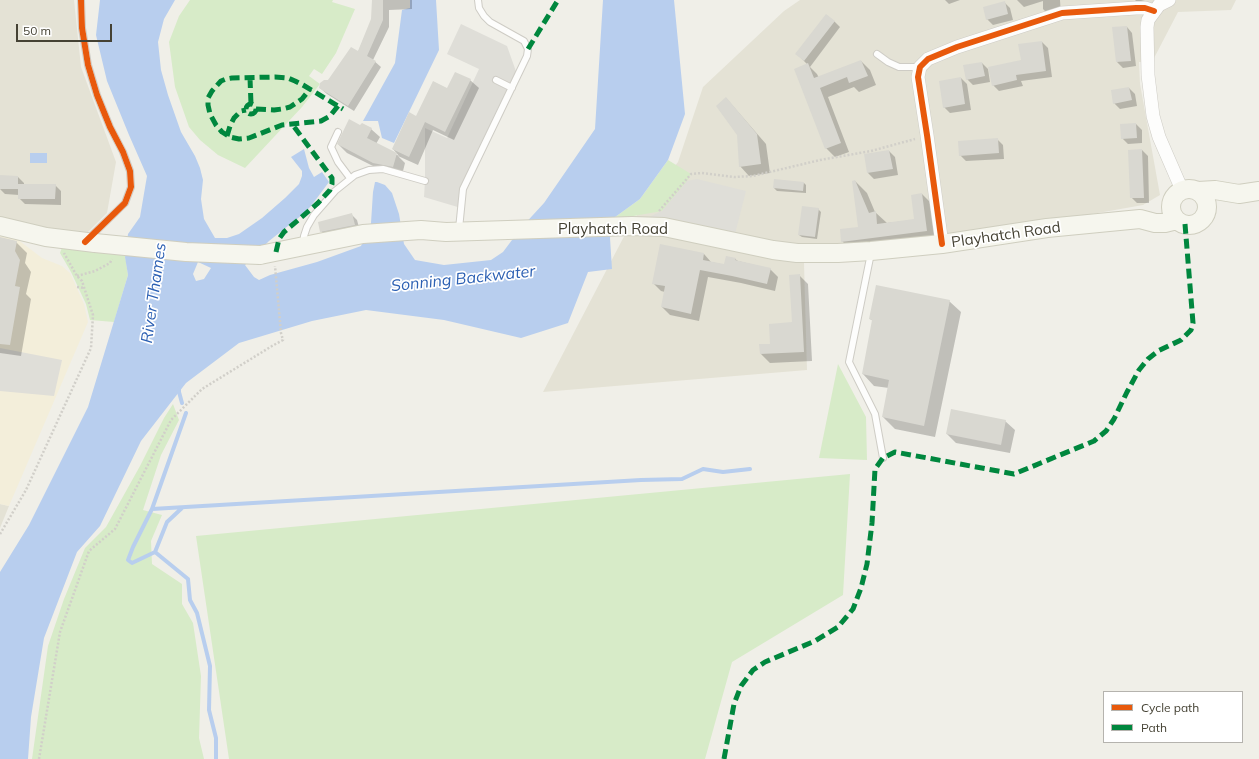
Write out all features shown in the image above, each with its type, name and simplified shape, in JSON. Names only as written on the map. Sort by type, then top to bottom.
[{"type":"main road","name":"Playhatch Road","points":[[1140,219],[1184,194],[1215,190],[1239,194],[1259,190]]},
{"type":"main road","points":[[1184,194],[1205,198],[1207,204],[1206,214],[1197,223],[1191,225],[1185,224],[1177,220],[1171,212],[1184,194]]},
{"type":"main road","name":"Playhatch Road","points":[[1206,214],[1239,194]]},
{"type":"main road","name":"Playhatch Road","points":[[0,226],[40,235],[90,242],[186,252],[260,255],[362,234],[421,230],[452,231],[619,227],[664,227],[752,246],[797,252],[838,253],[942,244],[1047,228],[1140,219],[1155,223],[1166,223],[1177,220]]},
{"type":"street","points":[[1169,0],[1159,5],[1148,20],[1148,75],[1153,116],[1159,137],[1184,194]]},
{"type":"street","points":[[942,244],[918,77],[920,67],[928,59],[957,46],[1062,13],[1136,8],[1145,8],[1154,11]]},
{"type":"lane","points":[[81,0],[82,28],[88,65],[97,95],[130,171],[131,187],[125,203],[90,242]]},
{"type":"lane","points":[[452,231],[463,189],[527,56],[528,49],[524,41],[490,22],[479,8],[478,0]]},
{"type":"lane","points":[[877,54],[888,62],[899,67],[920,67]]},
{"type":"lane","points":[[496,80],[512,88]]},
{"type":"lane","points":[[338,132],[331,148],[338,162],[350,178]]},
{"type":"lane","points":[[303,245],[307,227],[314,215],[335,191],[350,178],[360,172],[383,169],[425,182]]},
{"type":"lane","points":[[871,251],[849,362],[875,414],[883,458]]},
{"type":"path","points":[[654,214],[660,211],[691,174],[702,173],[734,177],[754,176],[820,160],[871,151],[927,135]]},
{"type":"path","points":[[0,534],[26,490],[91,348],[94,315],[82,281],[77,276],[62,252],[65,239]]},
{"type":"path","points":[[77,276],[95,272],[110,263],[113,257]]},
{"type":"path","points":[[39,759],[60,632],[89,551],[115,529],[171,420],[202,389],[283,340],[280,333],[275,264]]},
{"type":"path","points":[[77,287],[85,289]]},
{"type":"shaded area","points":[[0,0],[74,0],[81,67],[116,162],[107,213],[82,238],[0,220]]},
{"type":"shaded area","points":[[800,0],[1236,0],[1231,10],[1178,12],[1152,62],[1139,62],[1140,84],[1160,195],[1143,205],[951,239],[801,250],[804,263],[807,370],[543,392],[631,223],[678,162],[703,87],[784,11]]},
{"type":"shaded area","points":[[461,24],[507,46],[518,77],[463,189],[461,208],[424,197],[425,128],[447,138],[479,69],[447,54]]},
{"type":"shaded area","points":[[697,179],[746,191],[735,234],[686,222],[638,222],[662,211],[687,181]]},
{"type":"shaded area","points":[[0,231],[17,239],[42,258],[62,266],[70,273],[84,304],[88,322],[9,506],[0,504]]},
{"type":"shaded area","points":[[0,348],[62,360],[54,396],[0,391]]},
{"type":"shaded area","points":[[0,504],[9,506],[0,528]]},
{"type":"green space","points":[[190,0],[333,0],[332,2],[355,9],[336,53],[322,74],[314,69],[309,76],[320,84],[302,107],[245,168],[218,155],[200,140],[189,127],[175,87],[169,42],[179,16]]},
{"type":"green space","points":[[668,160],[691,174],[662,211],[611,220],[640,199]]},
{"type":"green space","points":[[62,247],[125,255],[128,275],[114,322],[90,320],[86,304],[60,253]]},
{"type":"green space","points":[[838,364],[866,417],[867,460],[819,458]]},
{"type":"green space","points":[[173,404],[179,420],[161,455],[143,510],[162,515],[151,541],[152,564],[182,584],[182,604],[193,623],[201,676],[199,738],[204,759],[32,759],[48,646],[64,599],[85,548],[106,527],[140,466],[164,418]]},
{"type":"green space","points":[[850,474],[843,595],[732,662],[705,759],[229,759],[196,536]]},
{"type":"water","points":[[100,0],[175,0],[164,19],[158,42],[161,70],[181,132],[200,168],[203,180],[201,199],[204,219],[215,238],[227,238],[239,234],[262,218],[299,184],[302,171],[291,157],[304,149],[309,168],[314,177],[322,172],[329,182],[311,206],[302,215],[269,241],[245,265],[254,277],[259,280],[270,275],[317,262],[361,246],[371,223],[375,182],[385,185],[392,193],[399,214],[404,244],[415,260],[444,265],[491,260],[503,252],[521,228],[544,203],[595,129],[603,0],[674,0],[685,114],[668,160],[640,199],[611,220],[610,238],[612,269],[588,272],[568,323],[521,338],[444,320],[366,310],[312,321],[239,343],[186,383],[141,441],[100,526],[77,552],[44,638],[31,717],[28,759],[0,759],[0,572],[29,525],[88,407],[128,275],[125,257],[128,234],[140,217],[147,176],[107,81],[96,35]],"holes":[[[198,262],[211,268],[204,279],[196,281],[193,274]]]},
{"type":"water","points":[[410,0],[436,0],[439,50],[394,143],[382,138],[378,121],[363,121],[395,63],[402,10],[410,8]]},
{"type":"water","points":[[30,153],[47,153],[47,163],[30,163]]},
{"type":"building","points":[[372,0],[383,0],[383,20],[367,56],[376,61],[348,106],[319,88],[320,83],[324,80],[328,80],[351,47],[358,51],[371,19]]},
{"type":"building","points":[[1005,1],[1008,14],[986,20],[983,7]]},
{"type":"building","points":[[826,14],[835,21],[804,61],[795,54]]},
{"type":"building","points":[[1127,26],[1131,61],[1116,62],[1112,27]]},
{"type":"building","points":[[1042,41],[1046,71],[1016,75],[1017,80],[992,86],[988,67],[1021,60],[1018,44]]},
{"type":"building","points":[[861,60],[868,76],[849,83],[847,77],[820,88],[841,143],[825,149],[794,69],[808,63],[814,78]]},
{"type":"building","points":[[982,62],[985,76],[966,80],[963,65]]},
{"type":"building","points":[[455,72],[471,79],[445,132],[425,122],[409,157],[392,149],[409,112],[416,116],[433,81],[447,88]]},
{"type":"building","points":[[961,77],[965,104],[943,108],[939,81]]},
{"type":"building","points":[[1129,87],[1132,100],[1113,104],[1111,90]]},
{"type":"building","points":[[726,97],[757,134],[761,164],[739,167],[737,135],[716,106]]},
{"type":"building","points":[[349,119],[360,125],[362,123],[372,128],[367,138],[397,153],[393,167],[373,163],[337,144]]},
{"type":"building","points":[[1136,123],[1137,138],[1121,139],[1120,124]]},
{"type":"building","points":[[998,138],[999,153],[959,156],[958,141]]},
{"type":"building","points":[[1142,149],[1144,198],[1130,198],[1128,150]]},
{"type":"building","points":[[889,150],[893,169],[867,173],[864,154]]},
{"type":"building","points":[[0,175],[18,176],[18,184],[56,184],[55,199],[18,199],[18,189],[0,189]]},
{"type":"building","points":[[774,179],[804,182],[803,191],[773,188]]},
{"type":"building","points":[[855,180],[869,213],[876,211],[877,224],[914,219],[911,195],[922,193],[927,231],[841,242],[840,229],[858,227],[852,181]]},
{"type":"building","points":[[802,206],[819,208],[815,237],[798,235]]},
{"type":"building","points":[[352,213],[355,225],[320,232],[318,222]]},
{"type":"building","points":[[0,237],[17,241],[15,251],[20,260],[15,286],[20,287],[10,345],[0,344]]},
{"type":"building","points":[[660,244],[704,253],[703,260],[724,264],[726,256],[736,258],[735,260],[771,268],[767,284],[700,270],[691,314],[661,307],[665,286],[652,284]]},
{"type":"building","points":[[800,274],[804,352],[760,354],[759,344],[770,344],[769,324],[792,322],[789,275]]},
{"type":"building","points":[[876,285],[950,300],[924,426],[882,417],[889,380],[862,374],[872,320],[869,319]]},
{"type":"building","points":[[951,409],[1006,420],[1001,445],[946,434]]},
{"type":"waterway","points":[[179,388],[182,403]]},
{"type":"waterway","points":[[186,413],[152,509],[128,560],[132,563],[155,552],[188,579],[190,600],[197,613],[210,666],[209,710],[216,738],[216,759]]},
{"type":"waterway","points":[[152,509],[641,480],[682,479],[703,469],[723,472],[750,469]]},
{"type":"waterway","points":[[155,552],[167,522],[182,508]]},
{"type":"marked path","points":[[528,49],[558,0]]},
{"type":"marked path","points":[[338,106],[330,116],[321,121],[282,125],[249,138],[239,139],[230,137],[222,132],[216,125],[210,114],[208,98],[221,81],[226,79],[275,77],[288,78],[303,85],[343,109]]},
{"type":"marked path","points":[[250,78],[251,104]]},
{"type":"marked path","points":[[256,109],[274,110],[290,107],[302,99],[310,89]]},
{"type":"marked path","points":[[251,104],[256,109],[251,114],[246,109],[251,104]]},
{"type":"marked path","points":[[227,136],[234,118],[241,111],[246,110]]},
{"type":"marked path","points":[[276,252],[279,239],[284,232],[318,203],[330,190],[332,184],[332,178],[292,124]]},
{"type":"marked path","points":[[724,759],[734,704],[741,686],[753,670],[765,662],[815,641],[838,627],[853,609],[861,588],[867,564],[872,523],[875,469],[883,458],[895,452],[1014,474],[1094,441],[1106,431],[1114,419],[1139,370],[1148,359],[1158,351],[1181,340],[1191,330],[1193,323],[1185,224]]},
{"type":"cycle path","points":[[81,0],[82,28],[88,65],[97,95],[130,171],[131,187],[125,203],[85,242]]},
{"type":"cycle path","points":[[942,244],[918,77],[920,67],[928,59],[957,47],[1062,13],[1136,8],[1145,8],[1154,11]]},
{"type":"water label","name":"Sonning Backwater","points":[[463,279]]},
{"type":"water label","name":"River Thames","points":[[154,293]]}]
